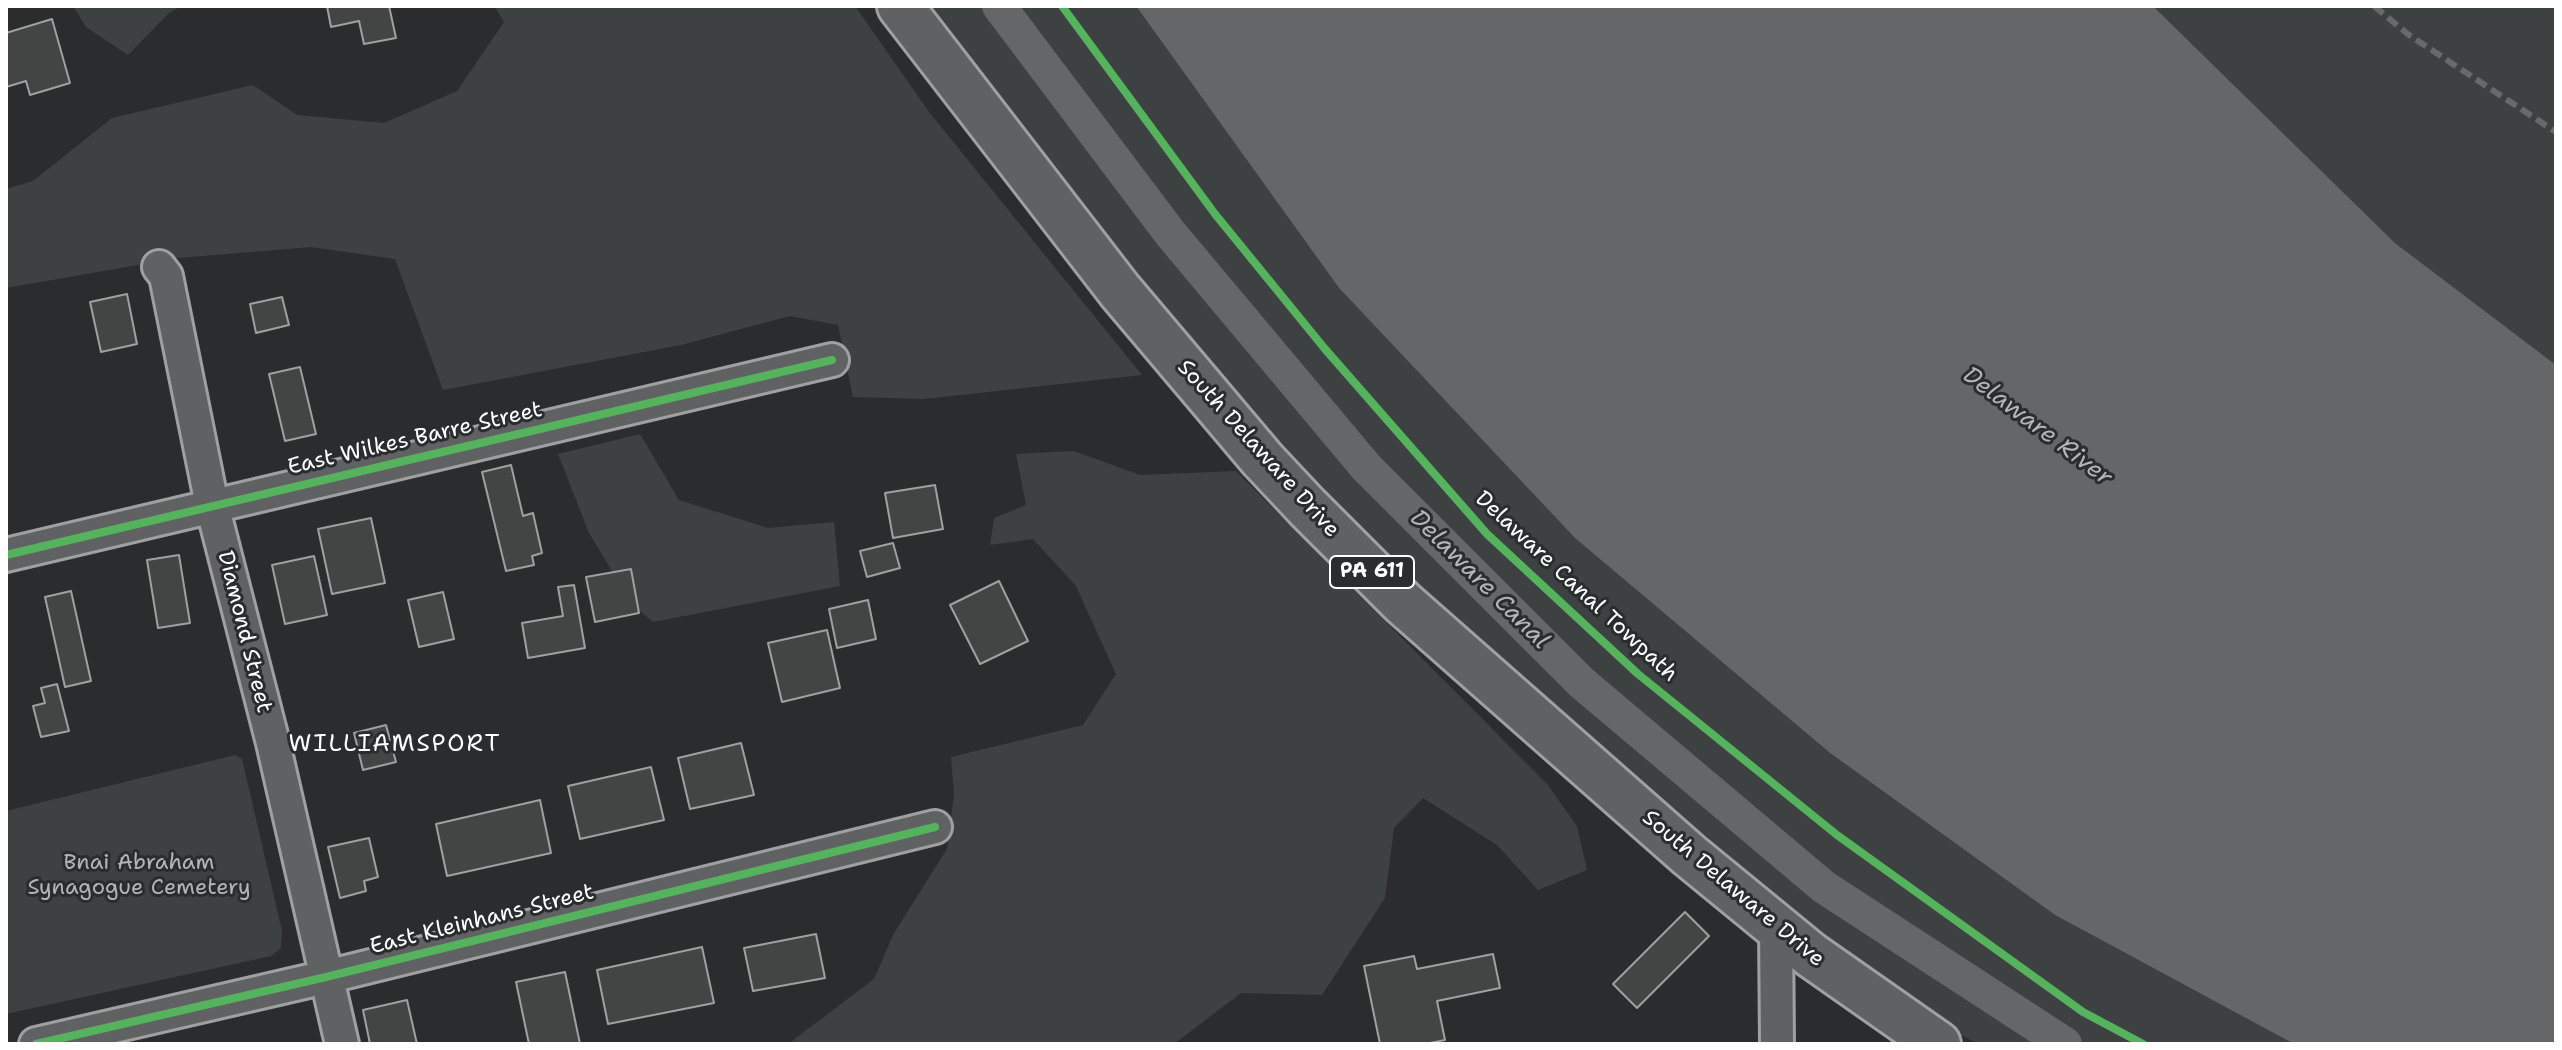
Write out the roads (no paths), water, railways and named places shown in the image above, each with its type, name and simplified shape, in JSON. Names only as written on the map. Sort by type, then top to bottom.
[{"type":"highway","name":"South Delaware Drive","points":[[900,6],[1120,291],[1262,459],[1307,507],[1403,603],[1689,855],[1862,993],[1938,1044]]},
{"type":"street","name":"Diamond Street","points":[[159,267],[166,276],[212,505],[273,743],[342,1044]]},
{"type":"street","name":"East Wilkes Barre Street","points":[[6,555],[832,360]]},
{"type":"street","name":"East Kleinhans Street","points":[[36,1044],[326,977],[935,827]]},
{"type":"street","points":[[1776,927],[1777,1044]]},
{"type":"water","name":"Delaware River","points":[[1136,6],[2153,6],[2395,243],[2556,365],[2556,1044],[2294,1044],[2055,915],[1830,753],[1575,538],[1339,288]]},
{"type":"waterway","name":"Delaware Canal","points":[[999,6],[1170,233],[1366,467],[1582,683],[1824,887],[2065,1044]]},
{"type":"railway","points":[[2374,6],[2409,35],[2556,132]]},
{"type":"district","name":"WILLIAMSPORT","points":[[395,745]]},
{"type":"park label","name":"Bnai Abraham Synagogue Cemetery","points":[[139,876]]}]
